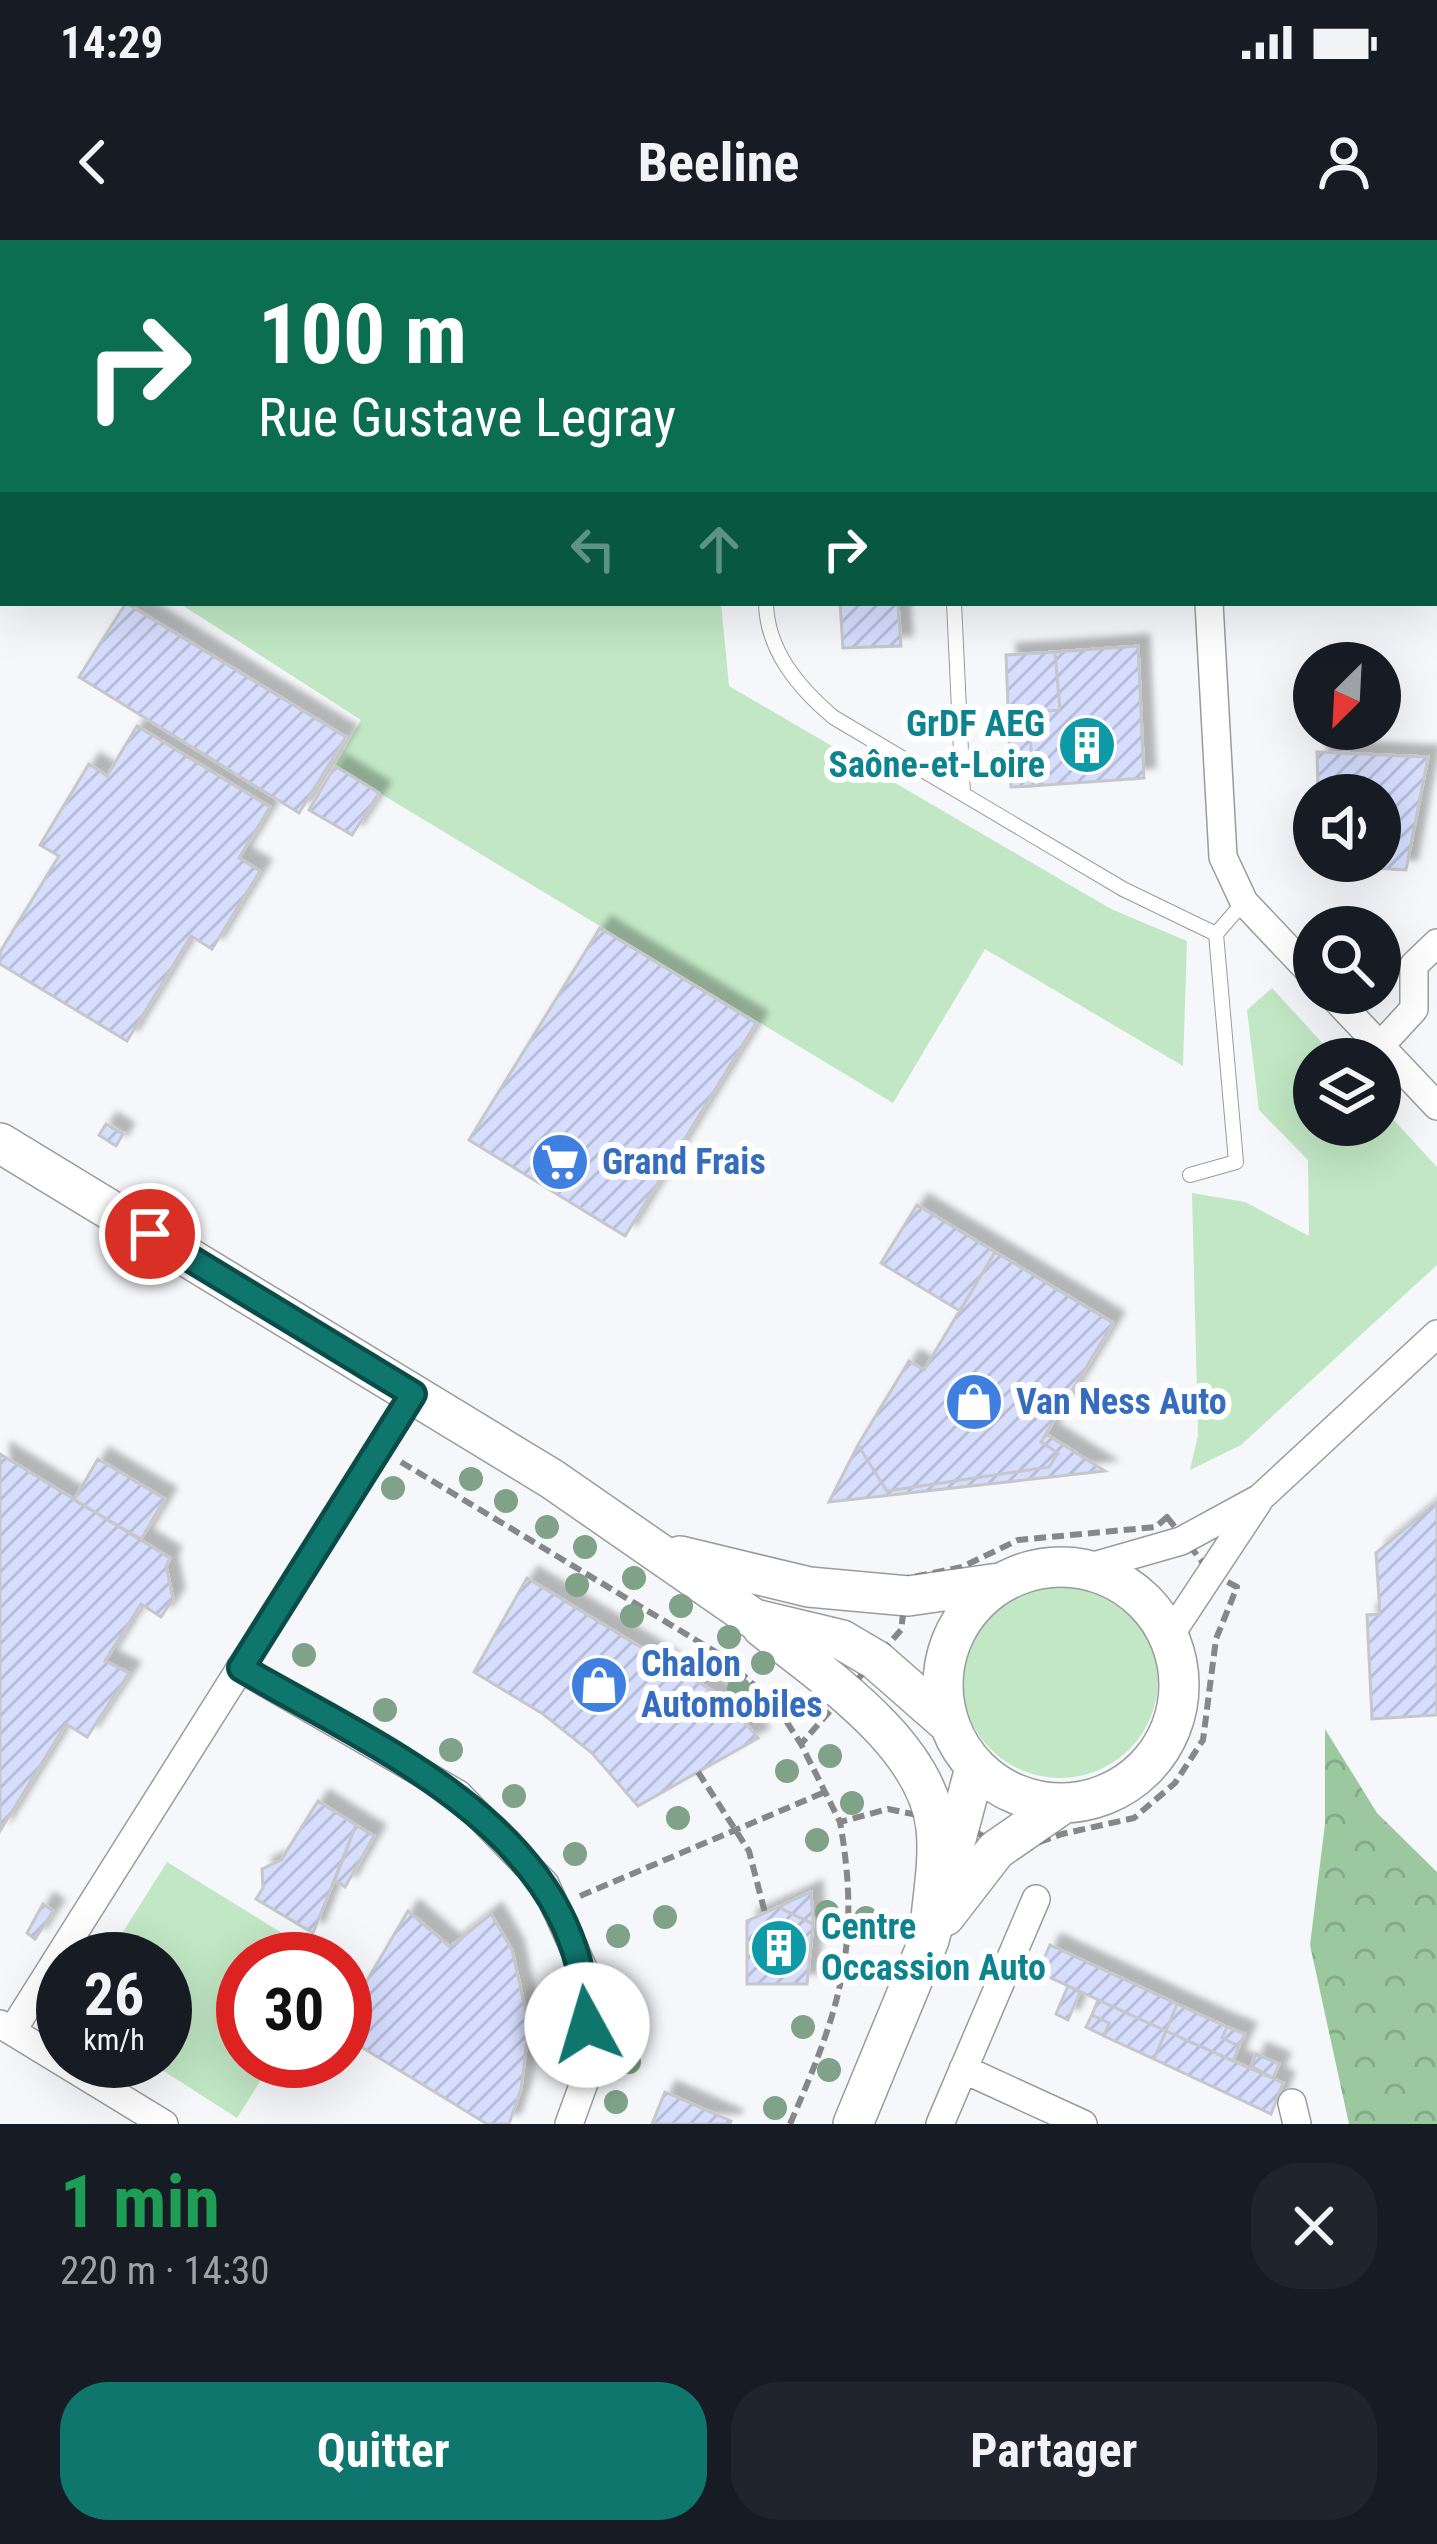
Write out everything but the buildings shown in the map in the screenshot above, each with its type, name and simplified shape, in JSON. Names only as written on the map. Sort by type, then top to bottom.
[{"type":"street","points":[[1209,606],[1223,857],[1244,902],[1293,954]]},
{"type":"street","points":[[1387,1038],[1414,1009],[1414,965],[1437,943]]},
{"type":"street","points":[[1350,1014],[1372,1038]]},
{"type":"street","points":[[1401,1068],[1437,1106]]},
{"type":"street","points":[[0,1143],[413,1394],[754,1619],[886,1728],[946,1820]]},
{"type":"street","points":[[1170,1635],[1260,1498],[1437,1334]]},
{"type":"street","points":[[164,2124],[6,2028],[413,1394]]},
{"type":"street","points":[[655,1550],[809,1587],[908,1596],[999,1583],[1041,1567],[1087,1568],[1181,1541],[1260,1498]]},
{"type":"street","points":[[754,1619],[842,1640],[876,1660],[949,1724],[975,1768],[1014,1795],[1061,1805],[1100,1798],[1135,1779],[1162,1750],[1178,1713],[1180,1674],[1170,1635],[1136,1592],[1087,1568]]},
{"type":"street","points":[[949,1724],[942,1684],[949,1645],[969,1610],[999,1583]]},
{"type":"street","points":[[241,1668],[458,1794],[545,1884],[586,1977],[588,2072],[569,2124]]},
{"type":"street","points":[[929,1940],[946,1820],[975,1768]]},
{"type":"street","points":[[853,2124],[929,1940],[968,1880],[1004,1844],[1061,1805]]},
{"type":"street","points":[[940,2124],[1036,1899]]},
{"type":"street","points":[[963,2068],[1083,2124]]},
{"type":"lane","points":[[767,606],[781,658],[802,691],[833,717],[1123,889],[1216,934]]},
{"type":"lane","points":[[954,606],[963,794]]},
{"type":"lane","points":[[1190,1174],[1236,1162],[1216,934],[1244,902]]},
{"type":"path","points":[[379,1448],[724,1658],[777,1707],[801,1744],[840,1822],[852,1888],[847,1956],[832,2027],[790,2124]]},
{"type":"path","points":[[801,1744],[901,1630],[908,1578],[962,1567],[1018,1540],[1156,1528],[1167,1516],[1181,1541],[1211,1573],[1237,1587],[1216,1639],[1203,1740],[1175,1784],[1134,1818],[1012,1852],[1004,1844],[946,1820],[888,1809],[840,1822]]},
{"type":"path","points":[[698,1772],[749,1851],[764,1913]]},
{"type":"path","points":[[555,1906],[825,1792]]},
{"type":"green space","points":[[184,606],[721,606],[729,686],[1111,909],[1187,941],[1183,1066],[985,949],[893,1103],[335,766],[361,720]]},
{"type":"green space","points":[[1272,988],[1318,1038],[1293,1038],[1293,1145],[1259,1110],[1247,1010]]},
{"type":"green space","points":[[1401,1128],[1437,1167],[1437,1265],[1241,1445],[1190,1470],[1198,1435],[1192,1193],[1245,1202],[1309,1236],[1308,1160],[1294,1146],[1401,1146]]},
{"type":"green space","points":[[1060,1582],[1097,1590],[1129,1611],[1150,1643],[1158,1680],[1150,1717],[1129,1749],[1097,1770],[1060,1778],[1023,1770],[991,1749],[970,1717],[962,1680],[970,1643],[991,1611],[1023,1590]]},
{"type":"green space","points":[[1325,1729],[1377,1813],[1437,1872],[1437,2124],[1349,2124],[1310,1945],[1325,1824]]},
{"type":"green space","points":[[167,1862],[280,1932],[216,1932],[216,2088],[256,2088],[237,2118],[190,2088],[192,1932],[123,1932]]},
{"type":"place","name":"GrDF AEG Saône-et-Loire","points":[[1087,745]]},
{"type":"place","name":"Grand Frais","points":[[560,1162]]},
{"type":"place","name":"Van Ness Auto","points":[[974,1402]]},
{"type":"place","name":"Chalon Automobiles","points":[[599,1685]]},
{"type":"place","name":"Centre Occassion Auto","points":[[779,1948]]},
{"type":"route","points":[[150,1234],[413,1394],[241,1668],[458,1794],[545,1884],[586,1977],[587,2025]]}]
